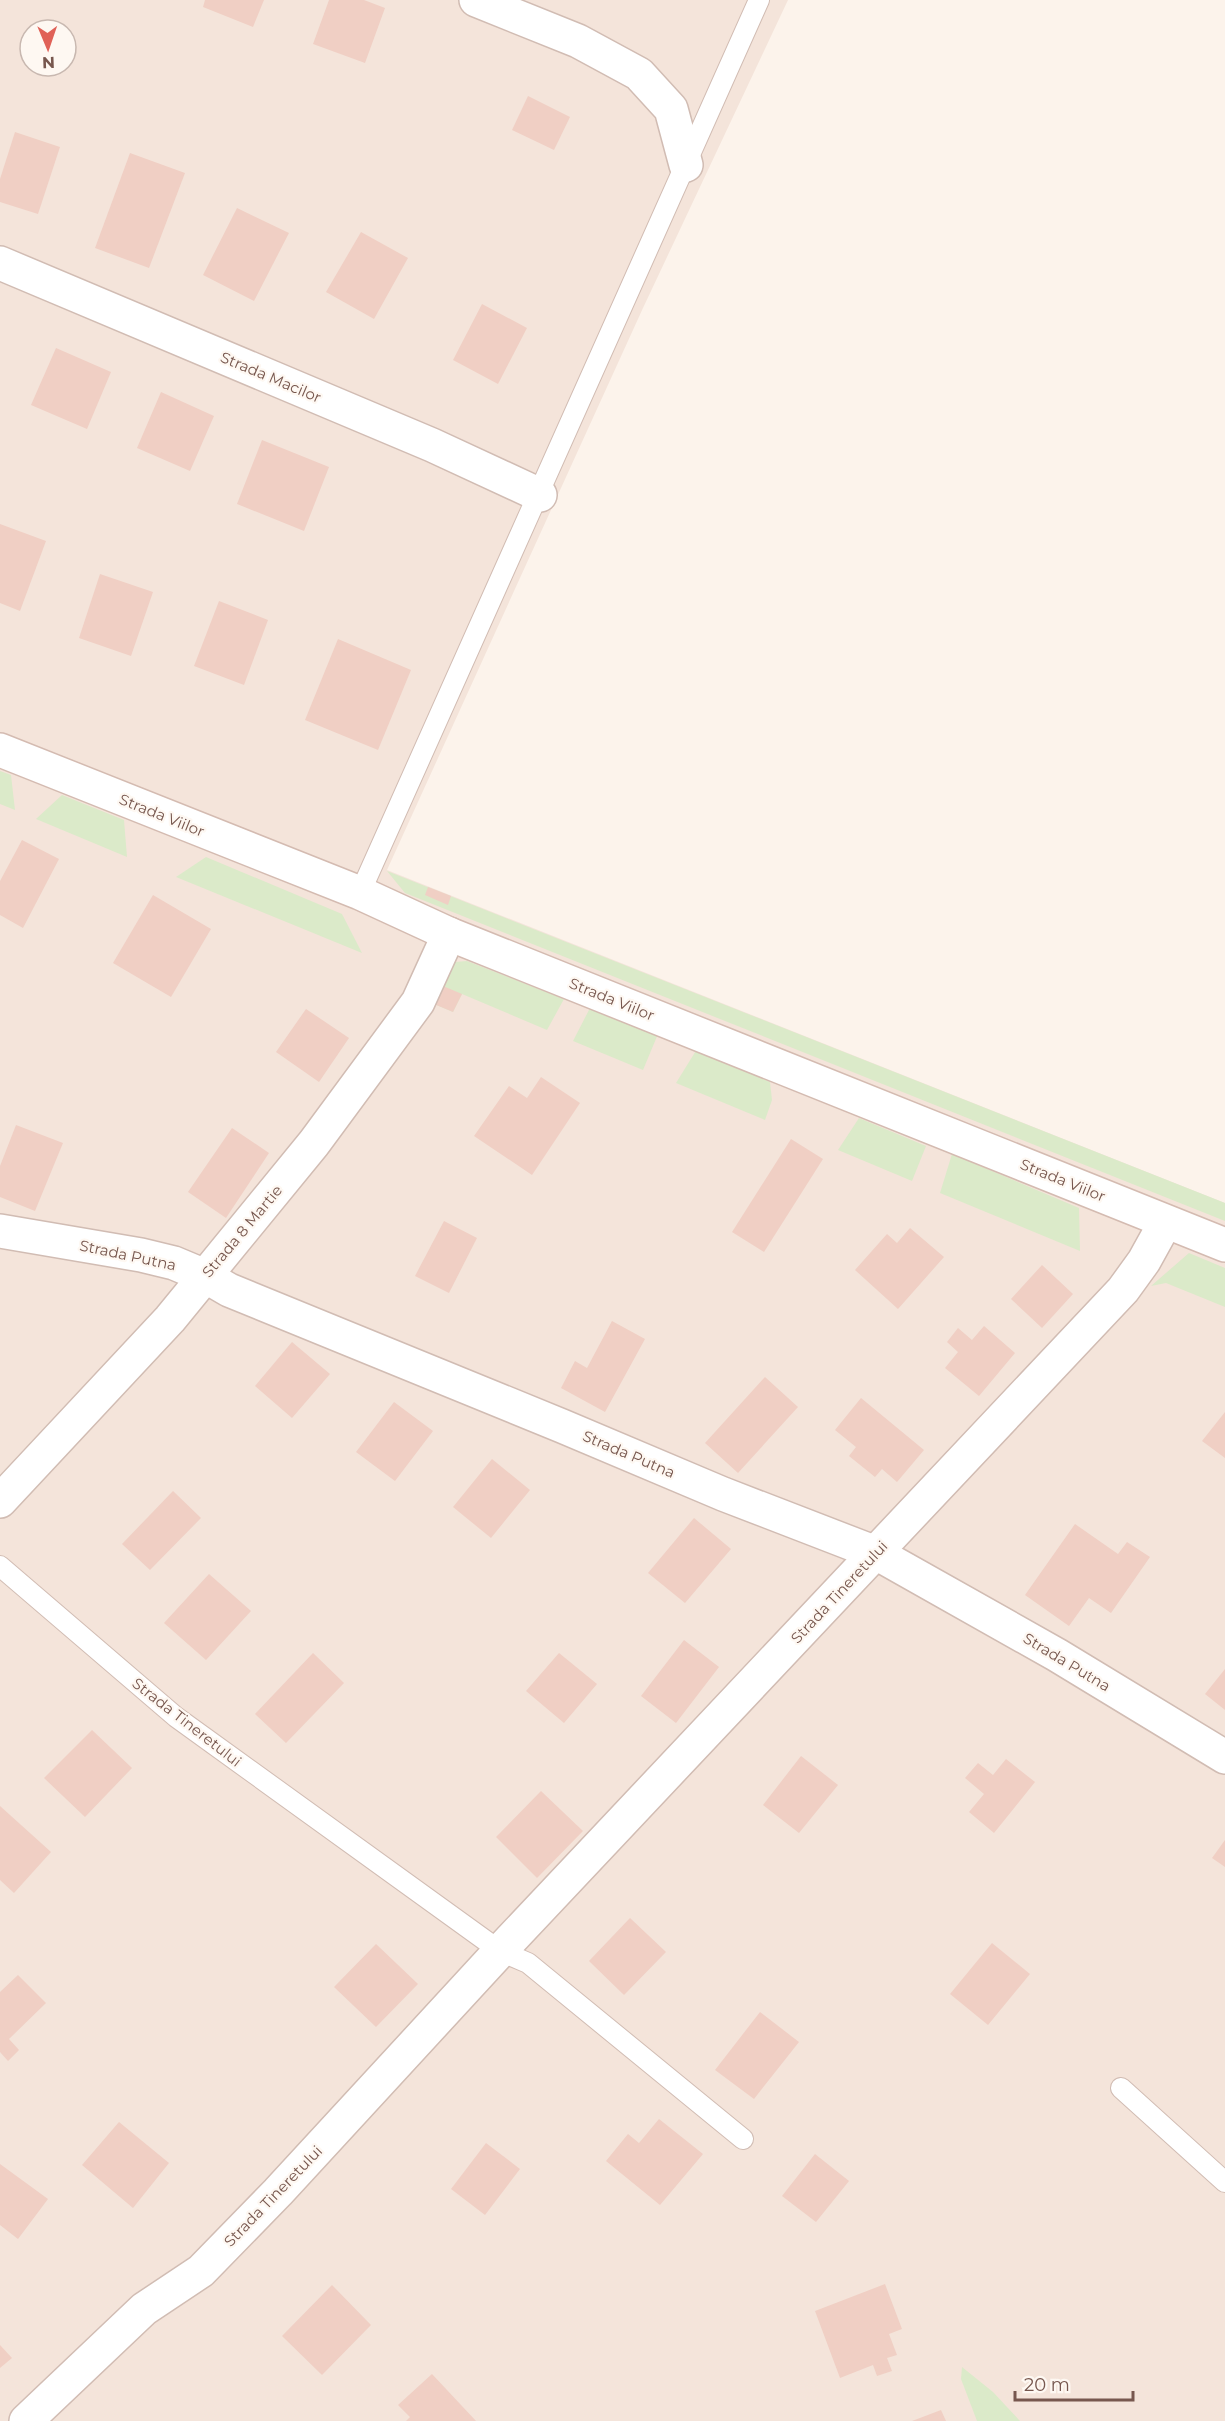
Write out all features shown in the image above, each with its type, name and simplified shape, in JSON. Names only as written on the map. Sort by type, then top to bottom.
[{"type":"street","points":[[476,0],[578,41],[639,74],[671,109],[686,165]]},
{"type":"street","name":"Strada Macilor","points":[[0,263],[432,445],[540,495]]},
{"type":"street","name":"Strada Viilor","points":[[0,750],[360,893],[449,934],[1225,1245]]},
{"type":"street","name":"Strada 8 Martie","points":[[0,1501],[170,1319],[314,1143],[418,1002],[449,934]]},
{"type":"street","name":"Strada Tineretului","points":[[26,2421],[144,2309],[201,2271],[286,2183],[500,1950],[1123,1290],[1144,1261],[1166,1222]]},
{"type":"street","name":"Strada Putna","points":[[0,1231],[141,1255],[174,1263],[229,1290],[723,1494],[876,1553],[1057,1655],[1225,1757]]},
{"type":"lane","points":[[360,893],[540,495],[759,0]]},
{"type":"lane","name":"Strada Tineretului","points":[[0,1566],[176,1718],[500,1950],[528,1963],[743,2139]]},
{"type":"lane","points":[[1121,2088],[1225,2182]]},
{"type":"shaded area","points":[[0,0],[788,0],[643,308],[387,870],[1225,1203],[1225,2421],[0,2421]]},
{"type":"green space","points":[[0,771],[11,775],[15,810],[0,804]]},
{"type":"green space","points":[[62,795],[124,820],[127,857],[36,819]]},
{"type":"green space","points":[[206,857],[342,914],[362,953],[176,877]]},
{"type":"green space","points":[[387,871],[1225,1203],[1225,1221],[405,893]]},
{"type":"green space","points":[[467,961],[564,999],[547,1030],[462,994],[453,1012],[434,1004],[455,962]]},
{"type":"green space","points":[[590,1008],[658,1034],[643,1070],[573,1041]]},
{"type":"green space","points":[[697,1049],[770,1082],[772,1100],[765,1120],[676,1083]]},
{"type":"green space","points":[[859,1118],[926,1146],[912,1181],[838,1150]]},
{"type":"green space","points":[[952,1154],[1079,1208],[1080,1251],[940,1193]]},
{"type":"green space","points":[[1189,1253],[1225,1268],[1225,1307],[1166,1283],[1151,1286]]},
{"type":"green space","points":[[962,2367],[993,2392],[1020,2421],[977,2421],[961,2379]]},
{"type":"building","points":[[205,0],[264,0],[253,27],[203,7]]},
{"type":"building","points":[[329,0],[364,0],[385,8],[365,63],[313,44]]},
{"type":"building","points":[[528,96],[570,117],[554,150],[512,130]]},
{"type":"building","points":[[15,132],[60,147],[38,214],[0,202],[0,179]]},
{"type":"building","points":[[130,153],[185,173],[149,268],[95,248]]},
{"type":"building","points":[[237,208],[289,233],[254,301],[203,275]]},
{"type":"building","points":[[361,232],[408,258],[374,319],[326,292]]},
{"type":"building","points":[[482,304],[527,328],[498,384],[453,360]]},
{"type":"building","points":[[56,348],[111,372],[87,429],[31,405]]},
{"type":"building","points":[[161,392],[214,416],[190,471],[137,448]]},
{"type":"building","points":[[262,440],[329,467],[304,531],[237,504]]},
{"type":"building","points":[[0,524],[46,541],[20,611],[0,603]]},
{"type":"building","points":[[100,574],[153,592],[131,656],[79,638]]},
{"type":"building","points":[[219,601],[268,620],[244,685],[194,666]]},
{"type":"building","points":[[338,639],[411,670],[378,750],[305,720]]},
{"type":"building","points":[[22,840],[59,859],[23,928],[0,915],[0,881]]},
{"type":"building","points":[[428,887],[451,896],[448,905],[425,895]]},
{"type":"building","points":[[153,895],[211,929],[171,997],[113,963]]},
{"type":"building","points":[[443,986],[462,994],[453,1012],[434,1004]]},
{"type":"building","points":[[306,1009],[349,1038],[319,1082],[276,1052]]},
{"type":"building","points":[[541,1077],[580,1103],[532,1175],[474,1136],[509,1086],[527,1098]]},
{"type":"building","points":[[16,1125],[63,1143],[35,1211],[0,1197],[0,1166]]},
{"type":"building","points":[[232,1128],[269,1153],[226,1218],[188,1192]]},
{"type":"building","points":[[791,1139],[823,1159],[764,1252],[732,1232]]},
{"type":"building","points":[[444,1221],[477,1238],[449,1293],[415,1276]]},
{"type":"building","points":[[910,1228],[944,1257],[898,1309],[855,1270],[887,1234],[897,1243]]},
{"type":"building","points":[[1042,1265],[1073,1294],[1042,1328],[1011,1299]]},
{"type":"building","points":[[612,1321],[645,1339],[605,1412],[561,1388],[575,1361],[587,1368]]},
{"type":"building","points":[[984,1326],[1015,1353],[979,1396],[945,1368],[958,1352],[947,1342],[958,1328],[972,1340]]},
{"type":"building","points":[[292,1342],[330,1374],[292,1418],[255,1386]]},
{"type":"building","points":[[765,1377],[798,1407],[738,1473],[705,1443]]},
{"type":"building","points":[[861,1398],[924,1450],[897,1482],[882,1469],[875,1477],[849,1456],[856,1447],[835,1430]]},
{"type":"building","points":[[394,1402],[433,1431],[395,1481],[356,1452]]},
{"type":"building","points":[[1225,1412],[1225,1458],[1202,1441]]},
{"type":"building","points":[[492,1459],[530,1490],[491,1538],[453,1507]]},
{"type":"building","points":[[173,1491],[201,1518],[150,1570],[122,1544]]},
{"type":"building","points":[[694,1518],[731,1549],[685,1603],[648,1573]]},
{"type":"building","points":[[1075,1524],[1118,1554],[1127,1542],[1150,1557],[1111,1613],[1089,1598],[1069,1626],[1025,1595]]},
{"type":"building","points":[[209,1574],[251,1611],[206,1660],[164,1623]]},
{"type":"building","points":[[684,1640],[719,1667],[676,1723],[641,1696]]},
{"type":"building","points":[[313,1653],[344,1683],[286,1743],[255,1714]]},
{"type":"building","points":[[559,1653],[597,1684],[564,1723],[526,1691]]},
{"type":"building","points":[[1225,1669],[1225,1710],[1205,1694]]},
{"type":"building","points":[[92,1730],[132,1768],[85,1817],[44,1778]]},
{"type":"building","points":[[801,1756],[838,1785],[799,1833],[763,1805]]},
{"type":"building","points":[[1006,1759],[1035,1782],[994,1833],[969,1812],[984,1794],[965,1778],[978,1763],[993,1775]]},
{"type":"building","points":[[541,1791],[583,1831],[537,1878],[496,1837]]},
{"type":"building","points":[[0,1806],[51,1852],[14,1893],[0,1880]]},
{"type":"building","points":[[1225,1840],[1225,1867],[1212,1858]]},
{"type":"building","points":[[630,1918],[666,1952],[624,1995],[589,1961]]},
{"type":"building","points":[[992,1943],[1030,1974],[988,2025],[950,1994]]},
{"type":"building","points":[[376,1944],[418,1984],[376,2027],[334,1987]]},
{"type":"building","points":[[18,1975],[46,2003],[9,2039],[19,2050],[8,2061],[0,2052],[0,1992]]},
{"type":"building","points":[[760,2012],[799,2042],[754,2099],[715,2070]]},
{"type":"building","points":[[659,2119],[703,2154],[660,2205],[606,2161],[628,2134],[639,2143]]},
{"type":"building","points":[[119,2122],[169,2163],[133,2208],[82,2165]]},
{"type":"building","points":[[486,2143],[520,2169],[485,2215],[451,2189]]},
{"type":"building","points":[[815,2154],[849,2181],[816,2222],[782,2196]]},
{"type":"building","points":[[0,2164],[48,2199],[18,2239],[0,2225]]},
{"type":"building","points":[[885,2284],[902,2329],[889,2334],[897,2355],[887,2358],[892,2371],[877,2376],[873,2365],[840,2378],[815,2311]]},
{"type":"building","points":[[332,2285],[371,2325],[322,2375],[282,2336]]},
{"type":"building","points":[[0,2345],[12,2358],[0,2368]]},
{"type":"building","points":[[432,2374],[476,2421],[406,2421],[410,2417],[398,2405]]},
{"type":"building","points":[[941,2410],[946,2421],[912,2421]]}]
